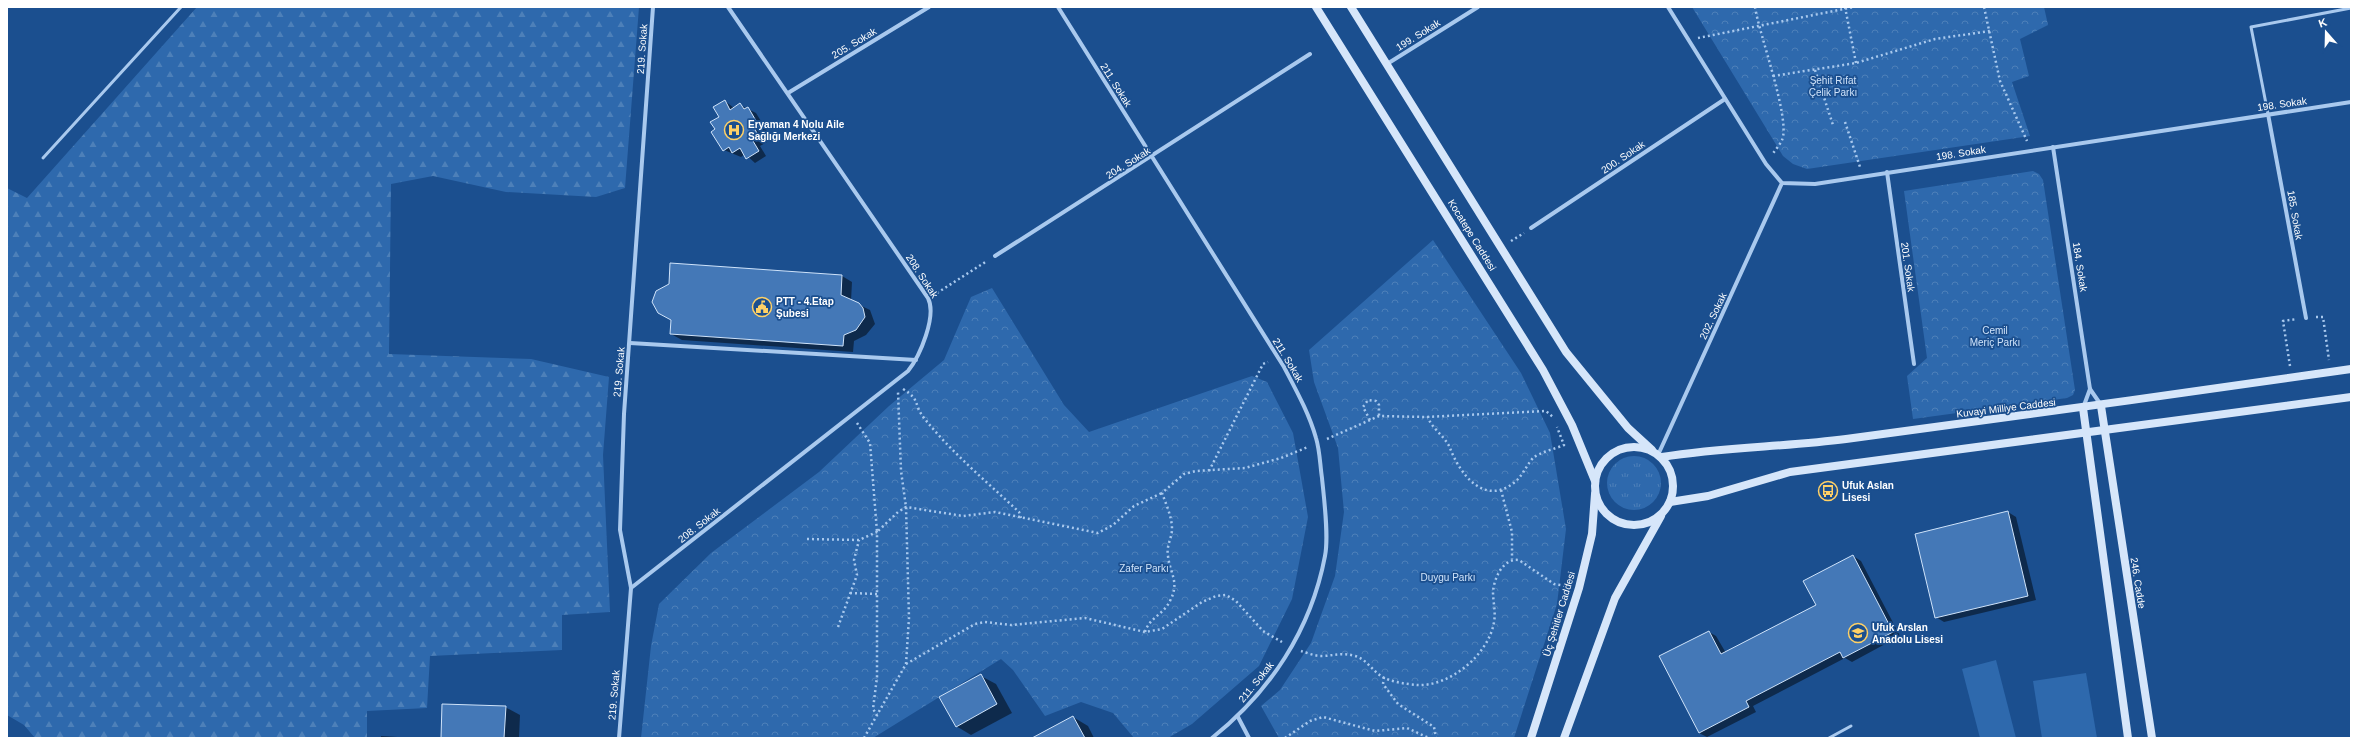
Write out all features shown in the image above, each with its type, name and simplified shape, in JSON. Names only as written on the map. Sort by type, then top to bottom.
[{"type":"main road","name":"Kocatepe Caddesi","points":[[1316,7],[1543,370],[1572,425],[1595,482]]},
{"type":"main road","name":"Kocatepe Caddesi","points":[[1351,7],[1566,352],[1623,422],[1657,454]]},
{"type":"main road","name":"Kuvayi Milliye Caddesi","points":[[1657,454],[1803,444],[2101,406],[2351,369]]},
{"type":"main road","points":[[1670,502],[1708,496],[1790,472],[2105,432],[2351,397]]},
{"type":"main road","name":"246. Cadde","points":[[2101,406],[2152,738]]},
{"type":"main road","points":[[2083,408],[2128,738]]},
{"type":"main road","points":[[1564,738],[1615,598],[1670,502],[1674,490],[1673,478],[1669,467],[1657,454],[1633,447],[1615,451],[1605,459],[1598,469],[1595,482],[1595,494],[1600,506],[1608,515],[1618,522],[1630,525],[1642,525],[1654,520],[1664,512]]},
{"type":"main road","name":"Üç Şehitler Caddesi","points":[[1531,738],[1579,588],[1592,534],[1595,494]]},
{"type":"street","name":"219. Sokak","points":[[619,738],[631,588],[620,530],[624,414],[653,7]]},
{"type":"street","name":"208. Sokak","points":[[631,588],[897,380],[916,360],[932,312],[928,298],[728,7]]},
{"type":"street","name":"205. Sokak","points":[[788,93],[929,7]]},
{"type":"street","name":"211. Sokak","points":[[1058,7],[1278,357],[1301,398],[1317,443],[1324,498],[1325,555],[1312,603],[1292,648],[1268,681],[1238,717],[1212,738]]},
{"type":"street","name":"199. Sokak","points":[[1386,64],[1478,7]]},
{"type":"street","points":[[1668,7],[1766,164],[1782,183]]},
{"type":"street","name":"204. Sokak","points":[[995,256],[1152,157],[1310,54]]},
{"type":"street","name":"200. Sokak","points":[[1531,228],[1725,99]]},
{"type":"street","name":"198. Sokak","points":[[1782,183],[1815,184],[2351,102]]},
{"type":"street","name":"185. Sokak","points":[[2268,114],[2306,318]]},
{"type":"street","name":"184. Sokak","points":[[2053,147],[2090,389],[2101,406]]},
{"type":"street","name":"201. Sokak","points":[[1887,172],[1914,364]]},
{"type":"street","name":"202. Sokak","points":[[1657,454],[1782,183]]},
{"type":"street","points":[[630,343],[916,360]]},
{"type":"street","name":"184. Sokak","points":[[2083,408],[2090,389]]},
{"type":"street","points":[[1238,717],[1249,738]]},
{"type":"lane","points":[[43,158],[181,7]]},
{"type":"lane","points":[[2268,114],[2252,27],[2351,8]]},
{"type":"lane","points":[[1829,738],[1851,726]]},
{"type":"path","points":[[1755,7],[1758,25],[1782,108],[1783,139],[1766,164]]},
{"type":"path","points":[[1688,40],[1854,7]]},
{"type":"path","points":[[1984,7],[2000,81],[2032,150]]},
{"type":"path","points":[[1845,8],[1856,63]]},
{"type":"path","points":[[1773,76],[1856,63],[1935,40],[1990,31]]},
{"type":"path","points":[[1815,70],[1833,125]]},
{"type":"path","points":[[1845,122],[1864,176]]},
{"type":"path","points":[[1501,248],[1531,228]]},
{"type":"path","points":[[928,298],[995,256]]},
{"type":"path","points":[[2291,378],[2283,321],[2323,317],[2331,372]]},
{"type":"path","points":[[1210,471],[1263,364],[1278,357]]},
{"type":"path","points":[[864,738],[906,664],[909,618],[906,507],[902,471],[898,386],[913,395],[923,417],[962,459],[1019,512],[1021,518]]},
{"type":"path","points":[[1370,420],[1362,407],[1368,400],[1376,401],[1379,405],[1379,416]]},
{"type":"path","points":[[807,539],[858,540],[877,532],[898,512],[906,507],[963,516],[995,512],[1098,533],[1113,525],[1134,506],[1162,493],[1184,474],[1196,471],[1245,468],[1282,458],[1379,416],[1546,412],[1554,418],[1564,446],[1533,458],[1523,474],[1513,484],[1501,490],[1493,491],[1481,488],[1464,476],[1444,436],[1429,422],[1428,416]]},
{"type":"path","points":[[853,415],[870,444],[877,532],[877,677],[873,709],[877,714]]},
{"type":"path","points":[[1501,490],[1512,532],[1512,559]]},
{"type":"path","points":[[1145,632],[1147,624],[1158,616],[1170,602],[1175,585],[1173,570],[1168,557],[1167,544],[1172,530],[1171,520],[1162,493]]},
{"type":"path","points":[[838,627],[857,575],[854,560],[858,540]]},
{"type":"path","points":[[1512,559],[1528,564],[1554,584],[1579,588]]},
{"type":"path","points":[[906,664],[975,624],[985,622],[1010,625],[1085,618],[1116,627],[1145,632],[1162,629],[1202,602],[1216,596],[1226,595],[1236,601],[1263,631],[1292,648],[1321,656],[1340,653],[1356,656],[1384,677],[1418,685],[1430,684],[1464,669],[1489,638],[1494,623],[1493,592],[1497,577],[1506,563],[1512,559]]},
{"type":"path","points":[[850,593],[877,594]]},
{"type":"path","points":[[1384,677],[1382,684],[1398,704],[1434,727],[1436,738]]},
{"type":"path","points":[[1285,738],[1310,721],[1323,717],[1375,731],[1407,728],[1429,738]]},
{"type":"green space","points":[[197,7],[639,7],[625,188],[596,197],[506,192],[433,176],[391,184],[389,354],[531,359],[609,377],[603,455],[610,612],[562,615],[562,650],[430,656],[427,708],[367,711],[367,738],[35,738],[24,725],[7,715],[7,188],[27,198]]},
{"type":"green space","name":"Şehit Rıfat Çelik Parkı","points":[[1692,7],[2044,7],[2048,25],[2020,39],[2029,76],[2012,82],[2030,136],[1807,169],[1793,164],[1783,156]]},
{"type":"green space","name":"Cemil Meriç Parkı","points":[[2033,171],[2039,174],[2043,180],[2075,390],[2073,395],[2067,398],[1913,419],[1907,376],[1927,358],[1904,191]]},
{"type":"green space","name":"Duygu Parkı","points":[[1433,240],[1521,373],[1550,433],[1566,529],[1557,604],[1514,738],[1279,738],[1261,706],[1280,690],[1311,643],[1335,576],[1344,512],[1338,448],[1314,382],[1309,350]]},
{"type":"green space","name":"Zafer Parkı","points":[[992,288],[1064,405],[1089,432],[1252,376],[1267,382],[1293,433],[1308,517],[1292,599],[1259,666],[1192,724],[1168,738],[1134,738],[1113,713],[1081,702],[1045,716],[1013,670],[1001,659],[873,738],[641,738],[651,646],[659,604],[711,553],[819,472],[889,406],[944,360],[971,297]]},
{"type":"green space","points":[[1634,456],[1649,461],[1653,464],[1656,468],[1661,483],[1656,498],[1653,502],[1649,505],[1634,510],[1619,505],[1615,502],[1612,498],[1607,483],[1612,468],[1615,464],[1619,461]]},
{"type":"green space","points":[[1996,660],[2016,738],[1980,738],[1962,669]]},
{"type":"green space","points":[[2086,673],[2097,738],[2042,738],[2033,681]]},
{"type":"building","name":"Eryaman 4 Nolu Aile Sağlığı Merkezi","points":[[725,100],[730,110],[740,103],[744,109],[748,107],[759,126],[755,129],[759,138],[753,141],[759,151],[746,159],[740,148],[732,153],[729,147],[723,151],[711,132],[715,129],[710,122],[719,117],[713,107]]},
{"type":"building","points":[[670,263],[842,275],[841,295],[859,303],[863,308],[865,317],[856,330],[844,335],[843,346],[670,334],[671,320],[658,313],[652,302],[656,291],[669,284]]},
{"type":"building","points":[[2008,511],[2028,596],[1935,618],[1915,534]]},
{"type":"building","points":[[1853,555],[1893,632],[1843,658],[1840,652],[1746,701],[1749,707],[1699,733],[1659,656],[1709,631],[1721,654],[1816,605],[1803,581]]},
{"type":"building","points":[[981,674],[997,704],[956,727],[939,697]]},
{"type":"building","points":[[442,704],[506,706],[504,738],[441,738]]},
{"type":"building","points":[[1073,716],[1085,738],[1032,738]]},
{"type":"place","name":"Eryaman 4 Nolu Aile Sağlığı Merkezi","points":[[734,130]]},
{"type":"place","name":"PTT - 4.Etap Şubesi","points":[[762,307]]},
{"type":"place","name":"Ufuk Aslan Lisesi","points":[[1828,491]]},
{"type":"place","name":"Ufuk Arslan Anadolu Lisesi","points":[[1858,633]]}]
